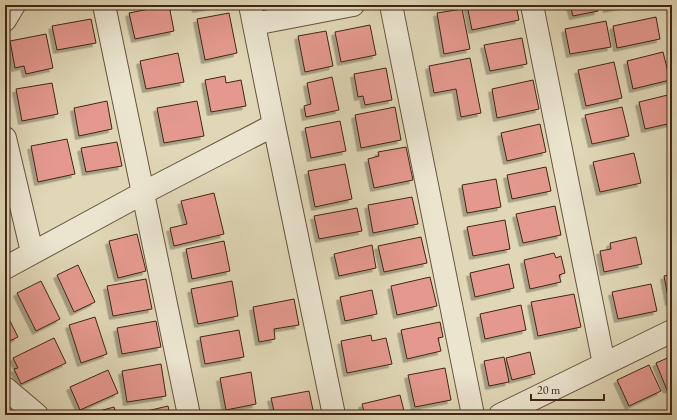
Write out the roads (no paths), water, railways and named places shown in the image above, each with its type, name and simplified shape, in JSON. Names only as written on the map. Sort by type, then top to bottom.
[{"type":"street","points":[[5,20],[14,5]]},
{"type":"street","points":[[104,5],[189,415]]},
{"type":"street","points":[[334,415],[252,14],[353,5]]},
{"type":"street","points":[[391,5],[473,415]]},
{"type":"street","points":[[532,5],[604,364]]},
{"type":"street","points":[[5,268],[142,193],[274,125]]},
{"type":"street","points":[[5,138],[32,252]]},
{"type":"street","points":[[500,415],[672,331]]},
{"type":"street","points":[[5,388],[37,415]]}]
